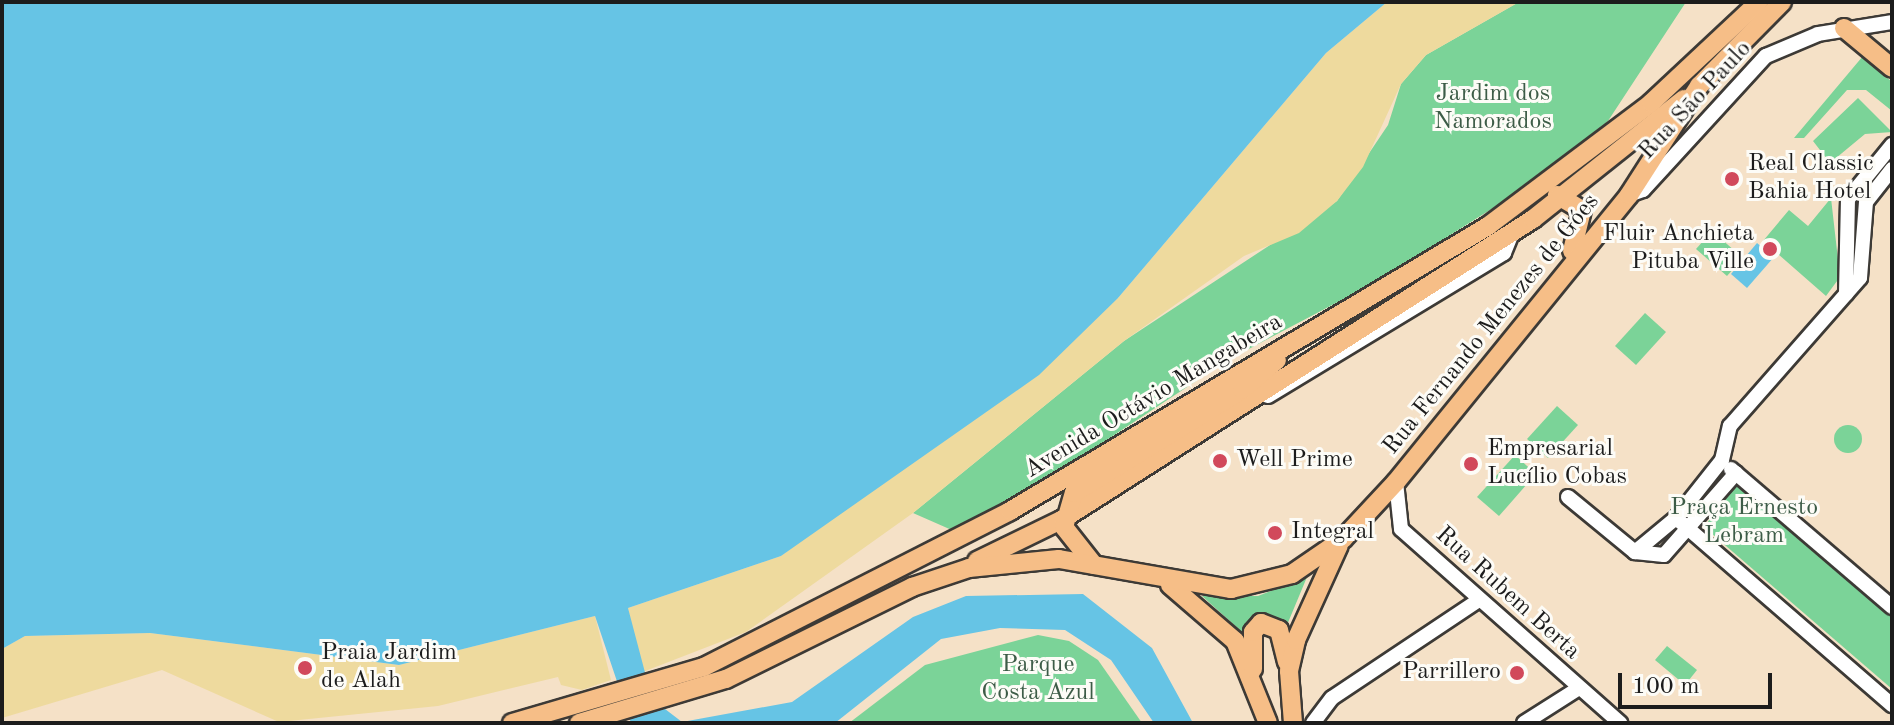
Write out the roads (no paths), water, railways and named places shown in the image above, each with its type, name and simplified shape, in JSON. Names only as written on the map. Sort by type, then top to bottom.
[{"type":"main road","name":"Avenida Octávio Mangabeira","points":[[579,723],[601,708],[915,564],[1301,337],[1525,200],[1651,103],[1759,2]]},
{"type":"main road","name":"Rua Fernando Menezes de Góes","points":[[1164,582],[1264,585],[1343,539],[1396,482],[1558,278],[1629,195],[1699,86],[1782,2]]},
{"type":"main road","points":[[1844,28],[1892,68]]},
{"type":"main road","name":"Avenida Octávio Mangabeira","points":[[512,723],[684,695],[1063,519],[1248,403],[1358,325],[1512,233],[1566,196],[1699,86]]},
{"type":"main road","points":[[1525,200],[1566,196],[1582,210],[1584,224],[1558,278]]},
{"type":"main road","points":[[1094,565],[1063,519],[1074,493],[1242,390],[1301,337]]},
{"type":"main road","points":[[1289,671],[1303,614],[1343,539]]},
{"type":"main road","name":"Avenida Octávio Mangabeira","points":[[953,572],[1037,559],[1094,565],[1164,582]]},
{"type":"main road","points":[[1164,582],[1220,620],[1254,684],[1268,723]]},
{"type":"main road","points":[[1254,684],[1251,640],[1261,623],[1279,630],[1289,671],[1293,723]]},
{"type":"street","name":"Rua São Paulo","points":[[1629,195],[1643,190],[1766,56],[1844,28],[1892,22]]},
{"type":"street","points":[[1846,295],[1847,205],[1892,145]]},
{"type":"street","points":[[1635,552],[1676,518],[1722,460],[1730,426],[1846,295],[1865,267],[1865,208],[1892,169]]},
{"type":"street","points":[[1847,205],[1865,208]]},
{"type":"street","points":[[1722,460],[1892,607]]},
{"type":"street","points":[[1568,497],[1635,552],[1664,555],[1736,473]]},
{"type":"street","name":"Rua Rubem Berta","points":[[1396,482],[1401,529],[1620,723]]},
{"type":"street","points":[[1676,518],[1892,705]]},
{"type":"street","points":[[1313,723],[1332,698],[1479,600]]},
{"type":"street","points":[[1524,723],[1579,688]]},
{"type":"water","points":[[2,2],[1387,2],[1326,53],[1118,298],[1039,375],[781,556],[628,608],[652,699],[682,722],[792,702],[913,617],[966,596],[1083,594],[1152,648],[1193,723],[1154,723],[1111,660],[1065,630],[1000,628],[941,639],[835,723],[631,723],[595,616],[399,665],[150,633],[25,636],[2,649]]},
{"type":"water","points":[[1757,243],[1774,257],[1747,288],[1731,274]]},
{"type":"place","name":"Real Classic Bahia Hotel","points":[[1732,179]]},
{"type":"place","name":"Fluir Anchieta Pituba Ville","points":[[1770,249]]},
{"type":"place","name":"Well Prime","points":[[1220,461]]},
{"type":"place","name":"Empresarial Lucílio Cobas","points":[[1471,464]]},
{"type":"place","name":"Integral","points":[[1275,533]]},
{"type":"place","name":"Praia Jardim de Alah","points":[[305,668]]},
{"type":"place","name":"Parrillero","points":[[1517,673]]},
{"type":"park label","name":"Jardim dos Namorados","points":[[1493,109]]},
{"type":"park label","name":"Praça Ernesto Lebram","points":[[1744,523]]},
{"type":"park label","name":"Parque Costa Azul","points":[[1038,680]]}]
